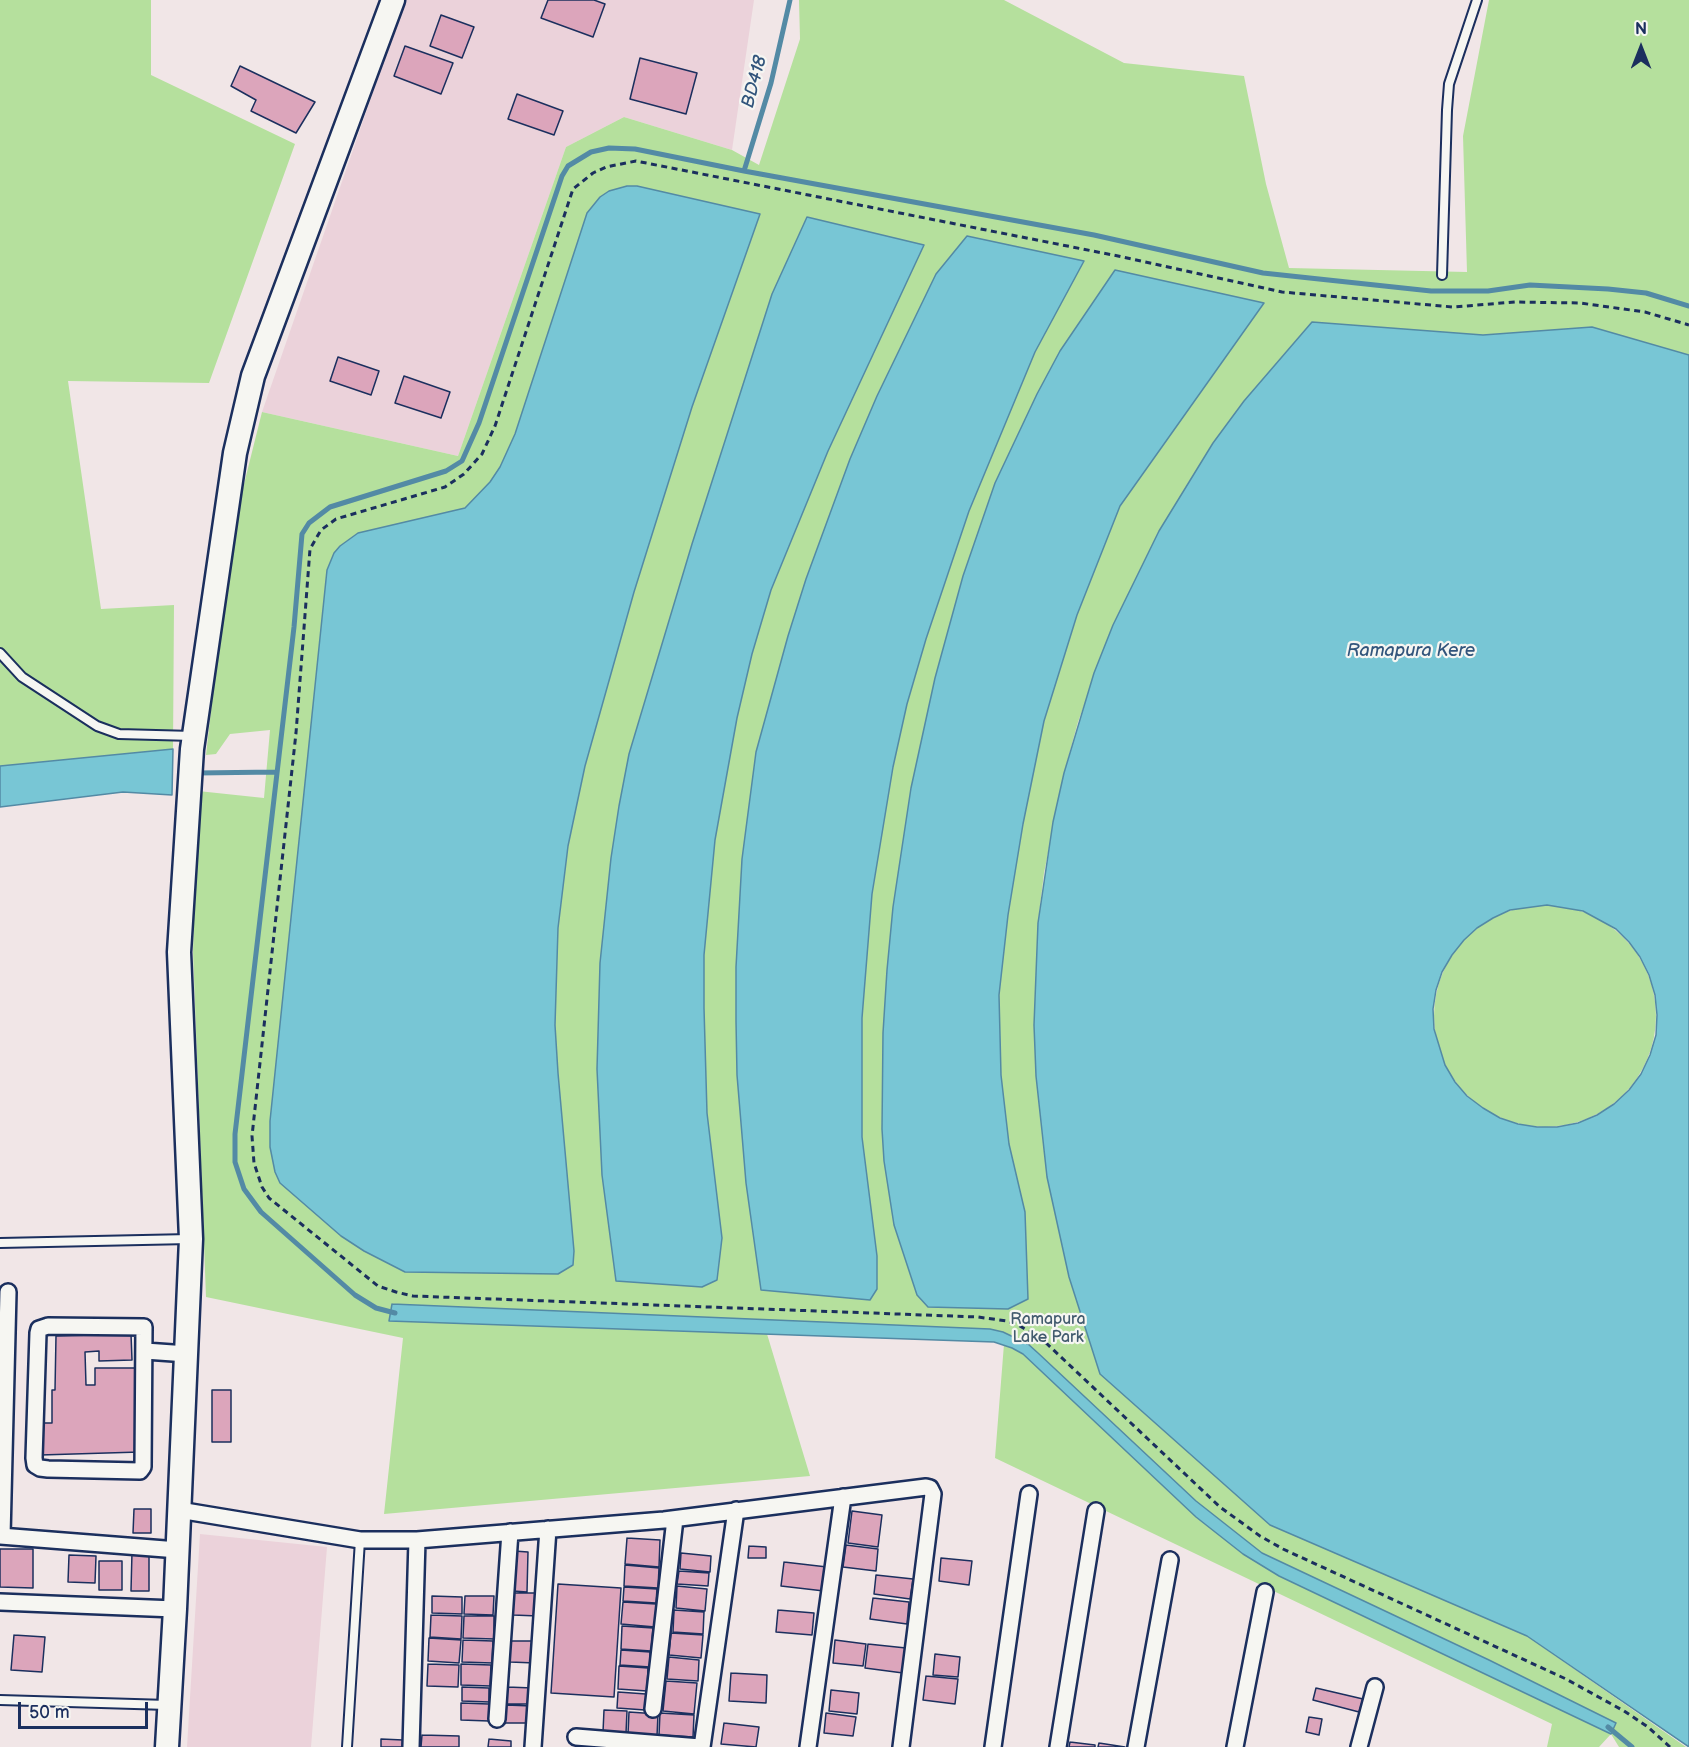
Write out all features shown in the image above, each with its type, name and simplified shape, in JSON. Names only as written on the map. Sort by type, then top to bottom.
[{"type":"main road","points":[[167,1747],[176,1609],[191,1239],[179,952],[193,743],[235,453],[253,376],[393,0]]},
{"type":"street","points":[[8,1292],[1,1536],[178,1550]]},
{"type":"street","points":[[48,1326],[141,1326],[145,1329],[145,1351],[142,1470],[48,1469],[35,1465],[34,1436],[39,1329],[48,1326]]},
{"type":"street","points":[[145,1351],[187,1354]]},
{"type":"street","points":[[179,1510],[360,1540],[417,1540],[675,1519],[930,1488],[933,1494],[901,1747]]},
{"type":"street","points":[[993,1747],[1029,1494]]},
{"type":"street","points":[[808,1747],[843,1497]]},
{"type":"street","points":[[576,1737],[701,1747],[736,1510]]},
{"type":"street","points":[[1058,1747],[1096,1511]]},
{"type":"street","points":[[653,1709],[675,1519]]},
{"type":"street","points":[[533,1747],[548,1529]]},
{"type":"street","points":[[497,1719],[510,1532]]},
{"type":"street","points":[[411,1747],[417,1540]]},
{"type":"street","points":[[1136,1747],[1170,1560]]},
{"type":"street","points":[[1235,1747],[1265,1592]]},
{"type":"street","points":[[0,1602],[176,1609]]},
{"type":"street","points":[[1359,1747],[1375,1687]]},
{"type":"lane","points":[[1442,275],[1449,84],[1477,0]]},
{"type":"lane","points":[[0,653],[22,677],[97,726],[119,734],[193,743]]},
{"type":"lane","points":[[0,1243],[191,1239]]},
{"type":"lane","points":[[347,1747],[360,1540]]},
{"type":"lane","points":[[0,1700],[170,1705]]},
{"type":"path","points":[[1670,1747],[1648,1727],[1624,1711],[1566,1679],[1283,1549],[1260,1536],[1229,1514],[1203,1491],[1044,1341],[1026,1329],[1007,1321],[978,1317],[413,1296],[378,1286],[269,1198],[262,1187],[254,1163],[252,1136],[296,733],[310,549],[314,539],[336,519],[446,487],[465,474],[482,454],[495,426],[573,189],[592,173],[606,166],[636,161],[1118,256],[1282,292],[1453,307],[1515,302],[1580,303],[1645,312],[1689,325]]},
{"type":"shaded area","points":[[405,0],[754,0],[732,150],[624,117],[566,147],[458,456],[262,412]]},
{"type":"shaded area","points":[[200,1534],[327,1547],[311,1747],[187,1747]]},
{"type":"green space","points":[[0,0],[151,0],[151,75],[295,144],[209,383],[68,381],[101,609],[174,605],[173,749],[0,766]]},
{"type":"green space","name":"Ramapura Lake Park","points":[[799,0],[1004,0],[1124,63],[1244,76],[1266,184],[1289,268],[1467,272],[1463,136],[1489,0],[1689,0],[1689,355],[1592,327],[1483,335],[1312,322],[1244,401],[1213,443],[1159,531],[1113,625],[1078,722],[1064,773],[1044,873],[1038,923],[1034,1025],[1036,1076],[1047,1177],[1069,1277],[1270,1525],[1527,1636],[1686,1747],[1619,1747],[1611,1734],[1599,1747],[1547,1747],[1552,1724],[995,1458],[1004,1344],[767,1334],[810,1476],[384,1514],[403,1338],[206,1297],[193,952],[198,791],[264,798],[270,730],[230,734],[216,754],[206,755],[219,639],[242,492],[262,412],[458,456],[566,147],[624,117],[732,150],[759,165],[800,39]]},
{"type":"green space","points":[[1534,905],[1556,905],[1588,913],[1607,923],[1624,937],[1638,954],[1648,973],[1654,994],[1656,1016],[1654,1038],[1648,1059],[1638,1078],[1624,1095],[1607,1109],[1577,1123],[1556,1127],[1534,1127],[1513,1123],[1492,1114],[1474,1102],[1459,1087],[1447,1069],[1438,1048],[1434,1027],[1434,1005],[1438,984],[1447,963],[1459,945],[1474,930],[1492,918],[1513,909]]},
{"type":"water","points":[[637,186],[760,214],[692,407],[634,592],[585,766],[568,846],[558,928],[555,1025],[574,1251],[573,1265],[558,1274],[405,1272],[341,1236],[280,1183],[275,1172],[270,1147],[270,1121],[327,570],[334,553],[358,533],[465,508],[490,482],[500,467],[515,434],[587,213],[600,197],[609,191]]},
{"type":"water","points":[[807,217],[924,245],[828,451],[771,590],[752,654],[737,718],[715,840],[704,955],[707,1113],[722,1238],[717,1280],[702,1287],[616,1281],[602,1175],[597,1069],[600,963],[619,806],[629,754],[692,544],[772,294]]},
{"type":"water","points":[[967,236],[1084,261],[1035,352],[969,511],[926,639],[907,704],[893,767],[872,894],[862,1018],[862,1137],[877,1256],[877,1289],[870,1300],[761,1290],[746,1183],[737,1075],[736,1021],[736,967],[742,859],[756,752],[806,579],[850,459],[877,396],[936,274]]},
{"type":"water","points":[[1115,270],[1264,303],[1120,506],[1077,615],[1044,721],[1023,824],[1008,915],[999,995],[1001,1075],[1009,1144],[1025,1212],[1028,1299],[1008,1309],[928,1307],[917,1295],[894,1225],[884,1161],[882,1129],[883,1033],[887,970],[893,907],[911,788],[935,678],[963,576],[995,483],[1060,351]]},
{"type":"water","name":"Ramapura Kere","points":[[1312,322],[1483,335],[1592,327],[1689,355],[1689,1747],[1527,1636],[1270,1525],[1100,1374],[1069,1277],[1047,1177],[1036,1076],[1034,1025],[1038,923],[1053,822],[1064,773],[1094,673],[1113,625],[1159,531],[1213,443],[1244,401]],"holes":[[[1547,905],[1583,911],[1616,929],[1640,957],[1649,975],[1655,995],[1657,1015],[1656,1035],[1650,1055],[1641,1074],[1629,1090],[1614,1104],[1578,1123],[1557,1127],[1537,1127],[1500,1118],[1467,1096],[1445,1065],[1434,1029],[1433,1009],[1442,972],[1452,955],[1477,928],[1510,910]]]},
{"type":"water","points":[[173,749],[172,795],[123,792],[0,807],[0,766]]},
{"type":"water","points":[[392,1304],[990,1329],[1003,1332],[1028,1344],[1196,1501],[1262,1553],[1489,1660],[1616,1723],[1611,1734],[1279,1576],[1243,1554],[1196,1517],[1023,1354],[1012,1348],[994,1342],[389,1321]]},
{"type":"building","points":[[548,0],[594,0],[605,4],[593,37],[541,18]]},
{"type":"building","points":[[441,15],[474,27],[462,58],[430,46]]},
{"type":"building","points":[[405,46],[453,63],[441,94],[394,76]]},
{"type":"building","points":[[640,58],[697,73],[686,114],[630,99]]},
{"type":"building","points":[[240,66],[315,102],[296,133],[251,111],[256,100],[231,86]]},
{"type":"building","points":[[517,94],[563,111],[554,135],[508,119]]},
{"type":"building","points":[[338,357],[379,371],[371,395],[330,381]]},
{"type":"building","points":[[404,376],[450,392],[441,418],[395,403]]},
{"type":"building","points":[[131,1334],[132,1360],[99,1361],[99,1351],[85,1352],[86,1385],[95,1385],[95,1368],[139,1368],[140,1452],[40,1455],[40,1423],[52,1423],[56,1336]]},
{"type":"building","points":[[212,1390],[231,1390],[231,1442],[212,1442]]},
{"type":"building","points":[[134,1509],[151,1509],[151,1533],[133,1533]]},
{"type":"building","points":[[852,1511],[882,1515],[878,1547],[848,1543]]},
{"type":"building","points":[[627,1538],[660,1540],[659,1567],[625,1564]]},
{"type":"building","points":[[846,1545],[878,1549],[876,1571],[843,1567]]},
{"type":"building","points":[[749,1546],[766,1547],[766,1558],[748,1558]]},
{"type":"building","points":[[0,1549],[33,1549],[33,1588],[0,1587]]},
{"type":"building","points":[[514,1551],[528,1552],[527,1592],[513,1591]]},
{"type":"building","points":[[132,1552],[149,1552],[149,1591],[131,1591]]},
{"type":"building","points":[[681,1553],[711,1556],[710,1572],[680,1569]]},
{"type":"building","points":[[69,1555],[96,1556],[95,1583],[68,1582]]},
{"type":"building","points":[[941,1558],[972,1561],[969,1585],[939,1581]]},
{"type":"building","points":[[99,1561],[122,1561],[122,1590],[99,1590]]},
{"type":"building","points":[[784,1562],[827,1567],[824,1591],[781,1586]]},
{"type":"building","points":[[625,1565],[659,1568],[658,1588],[624,1586]]},
{"type":"building","points":[[679,1571],[709,1573],[708,1586],[677,1584]]},
{"type":"building","points":[[876,1575],[913,1579],[910,1599],[874,1594]]},
{"type":"building","points":[[558,1584],[621,1588],[614,1697],[551,1693]]},
{"type":"building","points":[[677,1586],[707,1589],[705,1611],[676,1608]]},
{"type":"building","points":[[624,1587],[657,1589],[656,1603],[623,1601]]},
{"type":"building","points":[[513,1593],[539,1593],[538,1616],[513,1615]]},
{"type":"building","points":[[432,1596],[462,1597],[462,1614],[432,1613]]},
{"type":"building","points":[[465,1596],[494,1596],[493,1615],[464,1614]]},
{"type":"building","points":[[873,1598],[909,1602],[907,1624],[870,1619]]},
{"type":"building","points":[[623,1602],[656,1604],[655,1627],[621,1624]]},
{"type":"building","points":[[674,1610],[704,1612],[703,1634],[673,1632]]},
{"type":"building","points":[[778,1610],[814,1613],[812,1635],[776,1632]]},
{"type":"building","points":[[431,1615],[462,1616],[461,1639],[430,1637]]},
{"type":"building","points":[[464,1616],[494,1616],[494,1639],[463,1638]]},
{"type":"building","points":[[622,1626],[653,1628],[651,1651],[621,1649]]},
{"type":"building","points":[[671,1633],[703,1635],[701,1658],[669,1655]]},
{"type":"building","points":[[14,1635],[45,1637],[42,1672],[11,1670]]},
{"type":"building","points":[[429,1638],[461,1640],[459,1663],[428,1661]]},
{"type":"building","points":[[463,1640],[493,1641],[492,1663],[462,1662]]},
{"type":"building","points":[[835,1640],[866,1644],[863,1666],[833,1663]]},
{"type":"building","points":[[510,1641],[535,1641],[535,1663],[510,1662]]},
{"type":"building","points":[[868,1644],[906,1648],[903,1673],[865,1668]]},
{"type":"building","points":[[621,1650],[650,1652],[650,1667],[620,1665]]},
{"type":"building","points":[[935,1654],[960,1657],[958,1677],[933,1675]]},
{"type":"building","points":[[669,1657],[699,1660],[698,1681],[667,1679]]},
{"type":"building","points":[[428,1664],[459,1665],[458,1687],[427,1686]]},
{"type":"building","points":[[461,1664],[491,1665],[490,1686],[461,1685]]},
{"type":"building","points":[[619,1666],[648,1668],[647,1691],[618,1689]]},
{"type":"building","points":[[731,1673],[767,1675],[766,1703],[729,1701]]},
{"type":"building","points":[[926,1676],[958,1679],[955,1704],[923,1700]]},
{"type":"building","points":[[666,1681],[697,1683],[694,1714],[663,1711]]},
{"type":"building","points":[[462,1687],[489,1688],[489,1702],[462,1701]]},
{"type":"building","points":[[507,1687],[533,1688],[533,1704],[506,1704]]},
{"type":"building","points":[[1316,1688],[1363,1699],[1359,1712],[1313,1700]]},
{"type":"building","points":[[831,1690],[859,1693],[857,1714],[829,1711]]},
{"type":"building","points":[[618,1692],[646,1694],[645,1710],[617,1708]]},
{"type":"building","points":[[461,1703],[489,1704],[489,1721],[461,1720]]},
{"type":"building","points":[[506,1705],[532,1706],[532,1723],[505,1723]]},
{"type":"building","points":[[604,1710],[627,1711],[626,1733],[603,1732]]},
{"type":"building","points":[[629,1712],[658,1714],[657,1736],[628,1734]]},
{"type":"building","points":[[660,1713],[694,1715],[693,1737],[659,1735]]},
{"type":"building","points":[[826,1713],[856,1717],[853,1736],[824,1733]]},
{"type":"building","points":[[1309,1717],[1322,1719],[1319,1735],[1306,1732]]},
{"type":"building","points":[[724,1723],[759,1727],[756,1747],[721,1744]]},
{"type":"building","points":[[422,1735],[459,1736],[459,1747],[421,1747]]},
{"type":"building","points":[[381,1739],[403,1740],[403,1747],[381,1747]]},
{"type":"building","points":[[489,1739],[511,1741],[511,1747],[488,1747]]},
{"type":"building","points":[[1070,1742],[1095,1745],[1095,1747],[1069,1747]]},
{"type":"building","points":[[1099,1743],[1125,1747],[1098,1747]]},
{"type":"waterway","name":"BD418","points":[[744,171],[771,83],[790,0]]},
{"type":"waterway","points":[[395,1313],[376,1308],[355,1295],[261,1212],[244,1189],[235,1162],[235,1134],[294,627],[302,534],[309,523],[330,507],[446,471],[462,461],[479,423],[562,176],[568,166],[591,152],[609,148],[635,149],[1094,235],[1263,273],[1431,291],[1488,291],[1530,285],[1608,289],[1646,293],[1689,306]]},
{"type":"waterway","points":[[197,773],[276,772]]},
{"type":"waterway","points":[[1608,1727],[1632,1747]]}]
